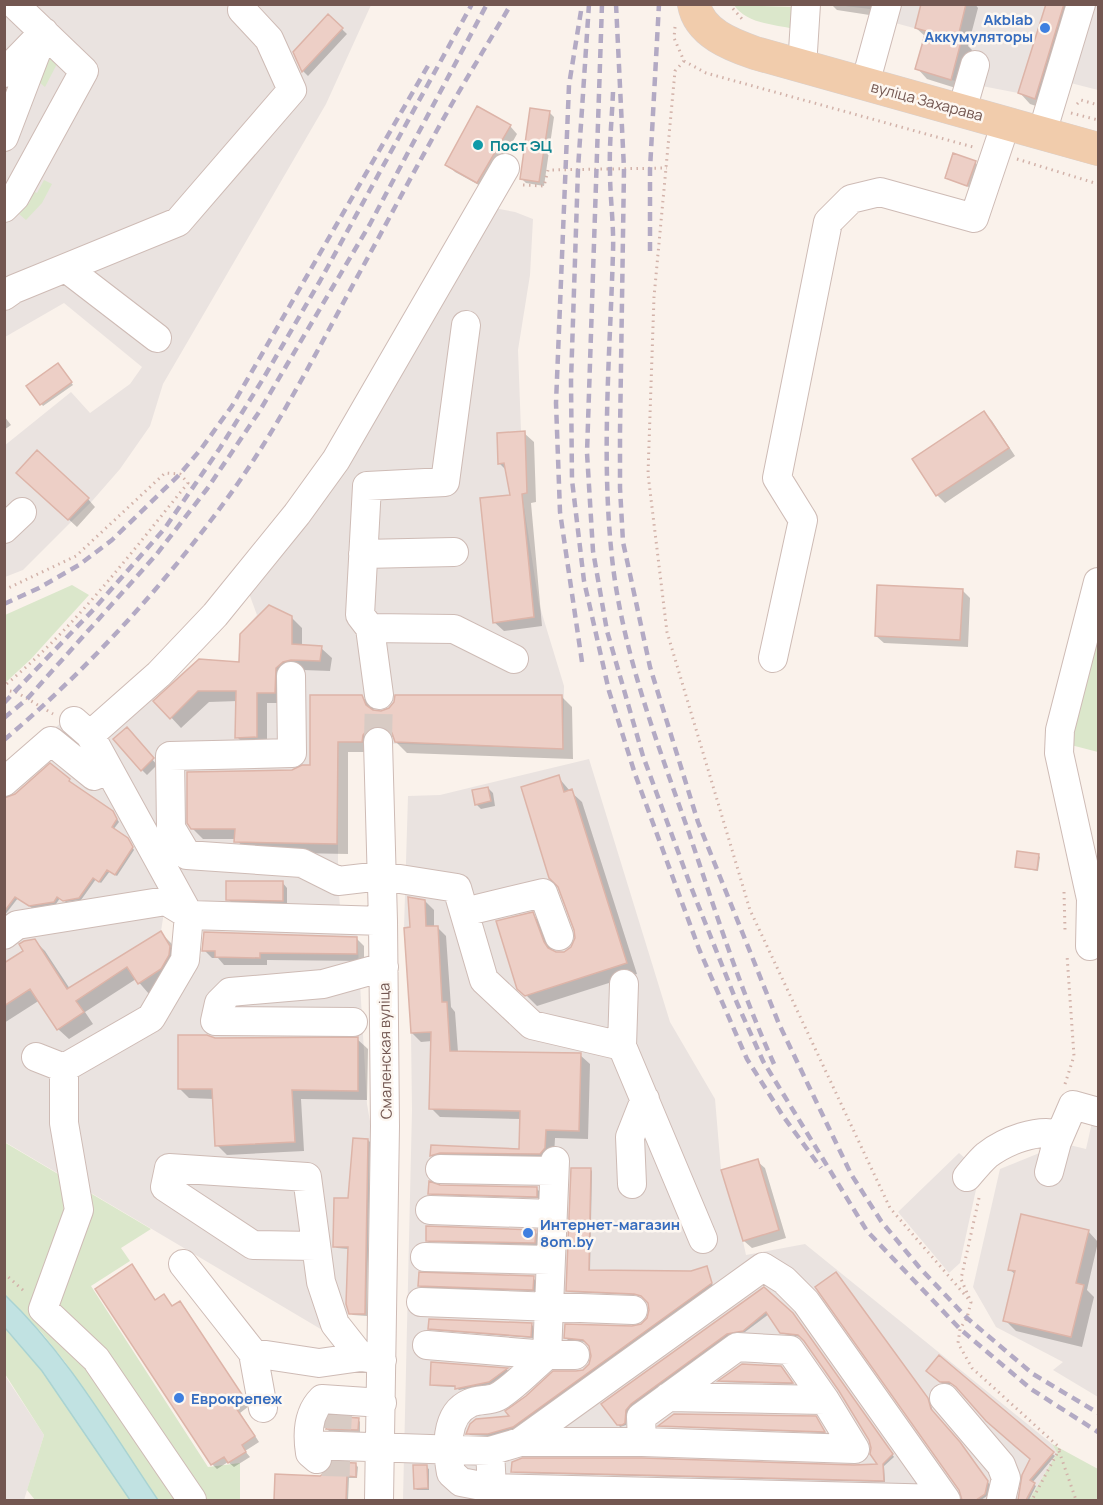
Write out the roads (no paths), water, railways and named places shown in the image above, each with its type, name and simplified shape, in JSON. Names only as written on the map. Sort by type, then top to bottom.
[{"type":"main road","name":"вуліца Захарава","points":[[684,16],[695,10],[716,35],[737,47],[962,110],[1001,138],[1042,133],[1098,149]]},
{"type":"street","points":[[4,208],[15,196],[84,71],[14,4]]},
{"type":"street","points":[[802,67],[806,4]]},
{"type":"street","points":[[865,84],[887,4]]},
{"type":"street","points":[[1042,133],[1081,4]]},
{"type":"street","points":[[4,296],[14,289],[178,222],[291,90],[269,39],[240,6]]},
{"type":"street","points":[[4,73],[44,32]]},
{"type":"street","points":[[4,137],[44,32]]},
{"type":"street","points":[[962,110],[975,65]]},
{"type":"street","points":[[772,658],[803,520],[777,478],[828,222],[851,199],[880,192],[974,218],[1001,138]]},
{"type":"street","points":[[64,1068],[151,1018],[185,960],[189,915],[82,728],[159,674],[199,632],[297,514],[336,460],[501,176]]},
{"type":"street","points":[[66,268],[157,338]]},
{"type":"street","points":[[379,695],[370,628],[360,615],[367,486],[445,482],[466,325]]},
{"type":"street","points":[[363,554],[454,552]]},
{"type":"street","points":[[1074,946],[1095,904],[1089,849],[1059,753],[1060,730],[1098,582]]},
{"type":"street","points":[[370,628],[454,629],[514,659]]},
{"type":"street","points":[[291,676],[292,753],[170,756],[171,828],[187,855],[302,862],[338,880],[381,876],[457,888],[484,980],[532,1025],[622,1046]]},
{"type":"street","points":[[4,783],[51,741],[94,776]]},
{"type":"street","name":"Смаленская вуліца","points":[[378,742],[384,967],[385,1138],[371,1359],[372,1433],[379,1500]]},
{"type":"street","points":[[464,912],[543,893],[559,936]]},
{"type":"street","points":[[4,935],[17,925],[166,901],[189,915],[383,921]]},
{"type":"street","points":[[353,1022],[216,1021],[219,1003],[230,992],[323,984],[384,967]]},
{"type":"street","points":[[624,984],[622,1046],[703,1239]]},
{"type":"street","points":[[36,1057],[64,1068]]},
{"type":"street","points":[[64,1068],[64,1123],[79,1210],[43,1309],[96,1359],[192,1500]]},
{"type":"street","points":[[632,1184],[630,1137],[645,1099]]},
{"type":"street","points":[[1049,1172],[1060,1135],[1073,1105],[1098,1112]]},
{"type":"street","points":[[974,1184],[987,1155],[1004,1145],[1048,1131],[1060,1135]]},
{"type":"street","points":[[440,1169],[554,1166],[548,1306],[561,1355]]},
{"type":"street","points":[[316,1245],[253,1245],[165,1187],[169,1168],[307,1178],[321,1282],[335,1324],[371,1359]]},
{"type":"street","points":[[430,1210],[552,1214]]},
{"type":"street","points":[[425,1257],[550,1260]]},
{"type":"street","points":[[183,1264],[254,1353],[263,1408]]},
{"type":"street","points":[[520,1442],[763,1267],[784,1280],[806,1302],[946,1500]]},
{"type":"street","points":[[421,1302],[633,1310]]},
{"type":"street","points":[[427,1345],[561,1355]]},
{"type":"street","points":[[372,1433],[322,1399],[317,1431],[372,1433],[447,1450],[490,1451],[520,1442],[642,1442],[855,1449],[825,1400],[790,1350],[737,1347],[641,1417],[642,1442]]},
{"type":"street","points":[[254,1353],[319,1363],[371,1359]]},
{"type":"street","points":[[561,1355],[496,1398],[473,1401],[454,1414],[447,1450],[451,1473],[461,1482],[492,1488],[946,1500]]},
{"type":"street","points":[[668,1397],[825,1400]]},
{"type":"street","points":[[944,1398],[1001,1466],[1006,1478],[1001,1500]]},
{"type":"street","points":[[490,1451],[492,1488]]},
{"type":"water","points":[[5,1295],[68,1367],[158,1500],[130,1500],[42,1371],[5,1328]]},
{"type":"tunnel","points":[[378,742],[379,695]]},
{"type":"tunnel","points":[[324,1414],[359,1416]]},
{"type":"tunnel","points":[[322,1462],[356,1463]]},
{"type":"railway","points":[[4,703],[94,609],[165,528],[220,448],[320,281],[472,4]]},
{"type":"railway","points":[[4,718],[27,699],[156,555],[207,489],[259,412],[370,224],[487,4]]},
{"type":"railway","points":[[4,740],[94,657],[150,596],[226,500],[262,448],[440,124],[511,4]]},
{"type":"railway","points":[[589,4],[578,169],[571,381],[572,480],[584,581],[609,691],[635,774],[699,949],[747,1059],[783,1116],[821,1168]]},
{"type":"railway","points":[[602,4],[587,453],[593,551],[607,631],[643,756],[691,887],[737,1003],[763,1061],[867,1231],[960,1329],[1031,1389],[1098,1432]]},
{"type":"railway","points":[[616,4],[624,169],[620,432],[623,542],[650,667],[698,822],[779,1024],[851,1174],[881,1221],[919,1267],[967,1318],[1033,1374],[1098,1413]]},
{"type":"railway","points":[[650,251],[650,169],[659,4]]},
{"type":"railway","points":[[581,11],[569,85],[556,403],[560,512],[582,662]]},
{"type":"railway","points":[[4,604],[39,588],[79,565],[112,540],[180,474],[201,449],[232,406],[429,64]]},
{"type":"railway","points":[[613,92],[610,142],[613,252],[608,367],[607,482],[612,558],[617,593],[633,663],[654,732],[728,949],[774,1064]]},
{"type":"place","name":"Akblab Аккумуляторы","points":[[1045,28]]},
{"type":"place","name":"Пост ЭЦ","points":[[478,145]]},
{"type":"place","name":"Интернет-магазин 8om.by","points":[[528,1233]]},
{"type":"place","name":"Еврокрепеж","points":[[179,1398]]}]
